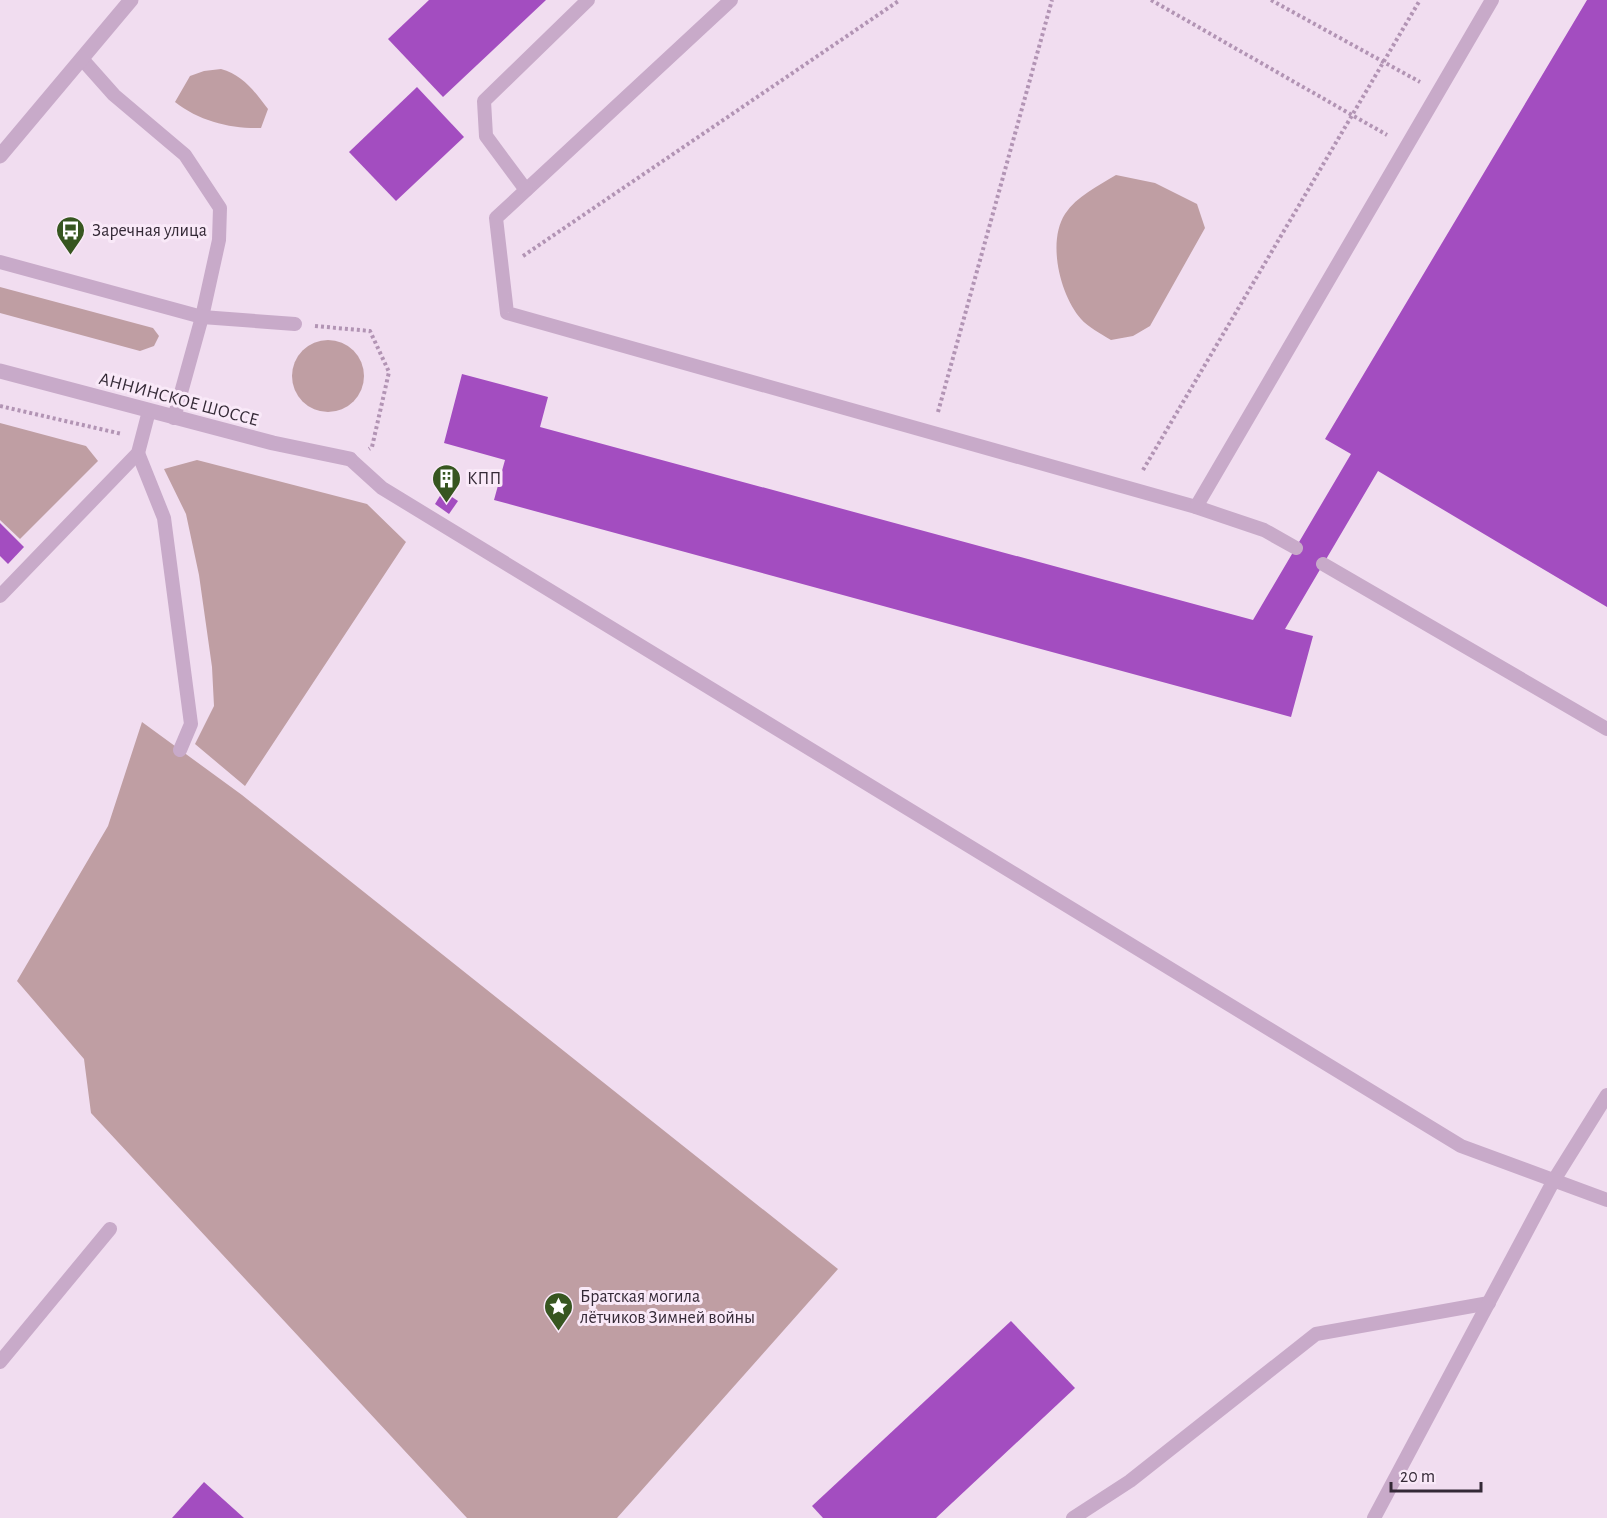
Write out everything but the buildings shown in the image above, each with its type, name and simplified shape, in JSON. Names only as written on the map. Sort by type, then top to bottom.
[{"type":"street","points":[[0,156],[131,0]]},
{"type":"street","name":"АННИНСКОЕ ШОССЕ","points":[[0,371],[273,443],[350,459]]},
{"type":"lane","points":[[526,190],[486,136],[484,101],[588,0]]},
{"type":"lane","points":[[731,0],[496,218],[507,313],[1196,507],[1264,530],[1296,548]]},
{"type":"lane","points":[[1196,507],[1492,0]]},
{"type":"lane","points":[[81,59],[114,95],[185,155],[220,208],[219,240],[202,317],[174,418]]},
{"type":"lane","points":[[0,262],[202,317],[295,324]]},
{"type":"lane","points":[[0,596],[138,453],[149,411]]},
{"type":"lane","points":[[138,453],[164,518],[191,724],[180,750]]},
{"type":"lane","points":[[350,459],[382,488],[1461,1146],[1607,1200]]},
{"type":"lane","points":[[1323,564],[1607,729]]},
{"type":"lane","points":[[1374,1518],[1554,1180],[1607,1095]]},
{"type":"lane","points":[[0,1362],[111,1229]]},
{"type":"lane","points":[[1073,1518],[1130,1481],[1316,1334],[1489,1303]]},
{"type":"path","points":[[502,270],[900,0]]},
{"type":"path","points":[[932,432],[1053,0]]},
{"type":"path","points":[[1151,0],[1407,147]]},
{"type":"path","points":[[1271,0],[1438,93]]},
{"type":"path","points":[[1132,489],[1420,0]]},
{"type":"path","points":[[295,324],[370,331],[389,372],[372,447],[350,459]]},
{"type":"path","points":[[0,406],[142,439]]},
{"type":"shaded area","points":[[221,69],[242,80],[268,109],[261,128],[238,127],[205,119],[175,102],[190,76]]},
{"type":"shaded area","points":[[1116,175],[1155,183],[1197,204],[1205,228],[1150,326],[1133,336],[1111,340],[1081,319],[1067,296],[1058,268],[1057,239],[1065,214],[1070,208],[1088,192]]},
{"type":"shaded area","points":[[0,287],[153,328],[159,336],[154,346],[140,351],[0,313]]},
{"type":"shaded area","points":[[328,340],[348,346],[358,356],[364,376],[358,396],[348,406],[328,412],[308,406],[298,396],[292,376],[298,356],[308,346]]},
{"type":"shaded area","points":[[0,423],[86,446],[98,461],[20,539],[0,520]]},
{"type":"shaded area","points":[[197,460],[367,504],[406,542],[245,786],[195,744],[214,706],[212,667],[199,575],[186,514],[164,469]]},
{"type":"shaded area","points":[[142,722],[242,795],[838,1269],[617,1518],[467,1518],[91,1113],[84,1059],[17,981],[108,826]]},
{"type":"place","name":"Заречная улица","points":[[71,256]]},
{"type":"place","name":"КПП","points":[[446,504]]},
{"type":"place","name":"Братская могила лётчиков Зимней войны","points":[[559,1332]]}]
